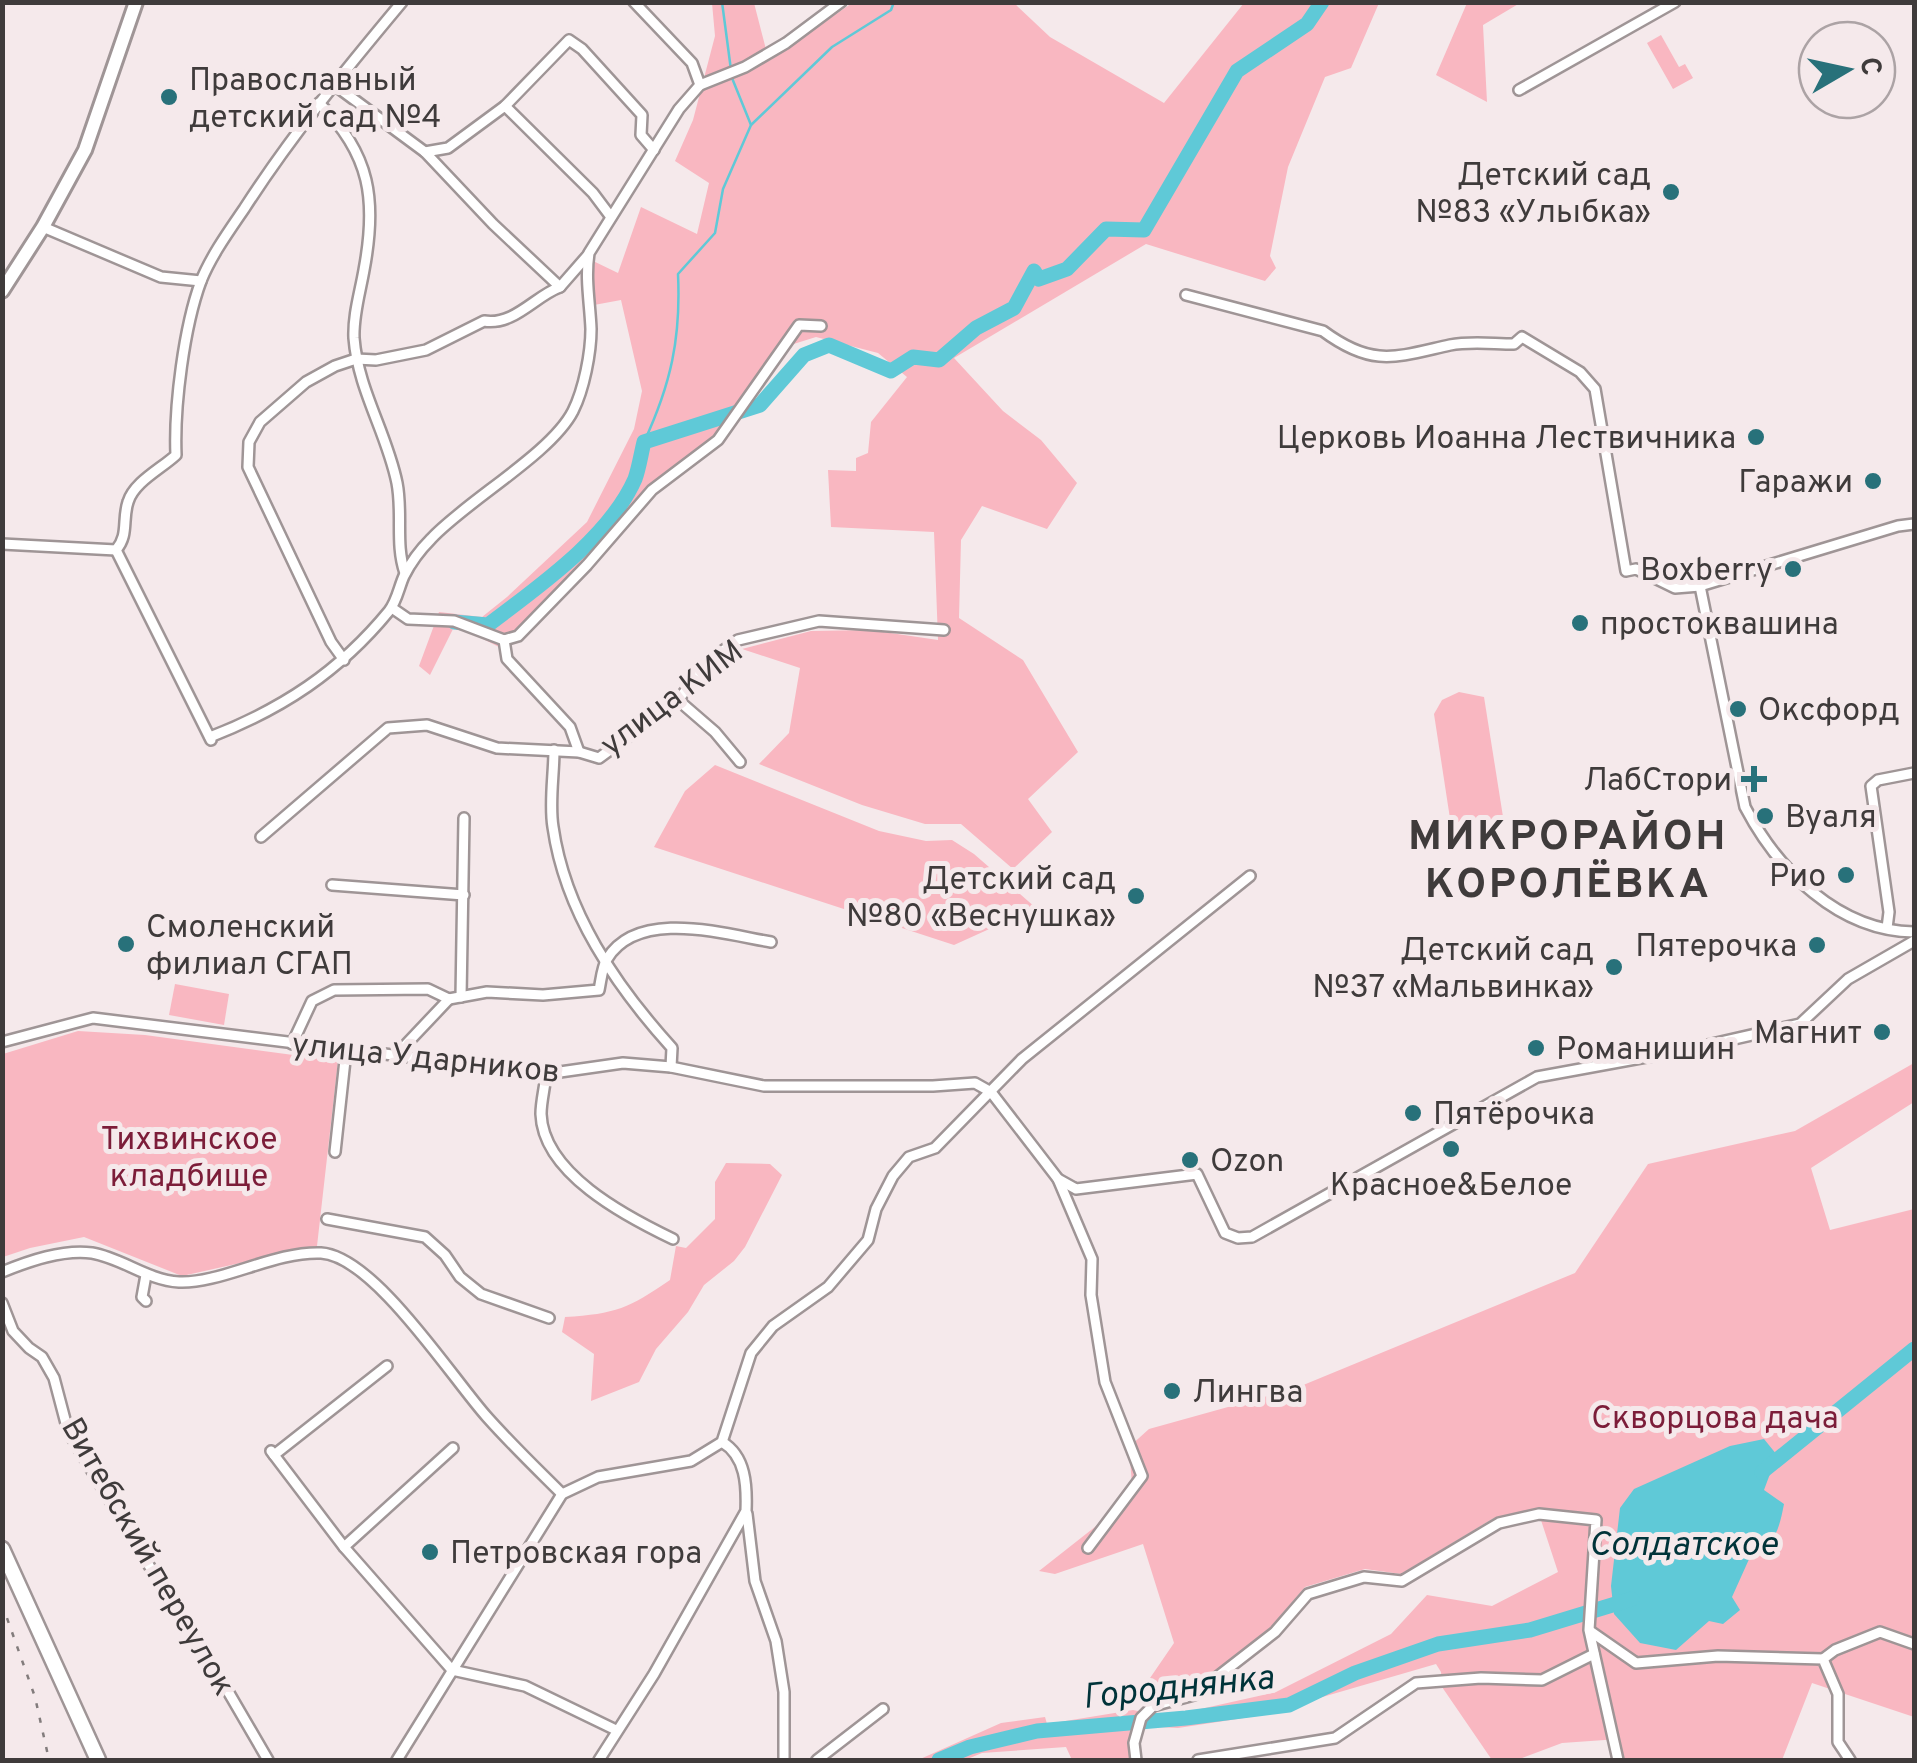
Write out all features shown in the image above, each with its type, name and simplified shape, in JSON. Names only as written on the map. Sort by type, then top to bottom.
[{"type":"main road","points":[[2,291],[85,150],[136,2]]},
{"type":"main road","points":[[2,1550],[98,1760]]},
{"type":"street","points":[[116,550],[125,540],[127,503],[136,488],[176,455],[184,354],[202,281],[261,183],[334,84],[402,2]]},
{"type":"street","points":[[634,2],[692,63],[700,85]]},
{"type":"street","points":[[344,660],[331,642],[248,468],[249,442],[260,422],[306,382],[335,366],[426,350],[484,321],[493,322],[524,310],[560,286],[589,253],[679,109],[700,85],[786,43],[842,2]]},
{"type":"street","points":[[1519,90],[1675,2]]},
{"type":"street","points":[[425,152],[464,140],[484,119],[505,106],[569,40],[582,49],[642,115],[640,135],[654,150]]},
{"type":"street","points":[[334,84],[425,152],[493,224],[560,286]]},
{"type":"street","points":[[319,104],[337,121],[358,152],[372,224],[355,313],[356,360],[396,480],[398,554],[405,574]]},
{"type":"street","points":[[505,106],[594,192],[610,218]]},
{"type":"street","points":[[43,227],[161,277],[202,281]]},
{"type":"street","points":[[116,550],[210,739],[260,718],[310,687],[344,660],[393,608],[405,574],[430,539],[546,443],[571,416],[579,396],[591,332],[586,275],[589,253]]},
{"type":"street","points":[[1186,296],[1322,331],[1377,356],[1418,355],[1462,344],[1514,344],[1522,337],[1580,372],[1595,389],[1626,571],[1636,569],[1676,588],[1700,586],[1914,524]]},
{"type":"street","points":[[393,608],[408,618],[454,621],[504,640],[518,636],[652,490],[718,440],[799,326],[821,326]]},
{"type":"street","points":[[2,544],[116,550]]},
{"type":"street","points":[[1700,586],[1745,807],[1761,837],[1787,871],[1830,904],[1858,920],[1914,932]]},
{"type":"street","name":"улица КИМ","points":[[261,837],[388,728],[427,725],[497,748],[580,752],[599,758],[678,700],[710,660],[738,640],[818,621],[944,630]]},
{"type":"street","points":[[504,640],[506,660],[570,727],[580,752]]},
{"type":"street","points":[[678,700],[716,732],[740,762]]},
{"type":"street","points":[[554,750],[552,826],[569,888],[592,944],[672,1048],[672,1066]]},
{"type":"street","points":[[1887,928],[1889,912],[1871,786],[1878,780],[1914,773]]},
{"type":"street","points":[[461,997],[464,818]]},
{"type":"street","points":[[397,1760],[562,1494],[598,1477],[692,1461],[722,1442],[751,1354],[773,1326],[828,1288],[868,1240],[876,1209],[893,1176],[909,1157],[934,1148],[1067,1021],[1250,876]]},
{"type":"street","points":[[332,885],[464,895]]},
{"type":"street","points":[[292,1044],[312,1002],[334,990],[428,989],[449,999],[487,992],[543,995],[599,990],[606,960],[630,937],[679,927],[771,942]]},
{"type":"street","points":[[1058,1179],[1076,1189],[1198,1174],[1225,1233],[1238,1238],[1252,1237],[1537,1077],[1800,1024],[1848,979],[1914,941]]},
{"type":"street","points":[[396,1055],[449,999]]},
{"type":"street","name":"улица Ударников","points":[[2,1042],[92,1018],[546,1074],[623,1063],[672,1066],[764,1086],[932,1086],[975,1082],[991,1092]]},
{"type":"street","points":[[334,1152],[346,1051]]},
{"type":"street","points":[[546,1074],[541,1113],[546,1137],[562,1168],[643,1224],[672,1239]]},
{"type":"street","points":[[991,1092],[1058,1179],[1092,1259],[1090,1295],[1105,1382],[1142,1476],[1088,1548]]},
{"type":"street","points":[[327,1219],[425,1237],[460,1278],[481,1294],[549,1318]]},
{"type":"street","points":[[2,1272],[41,1259],[92,1253],[146,1275],[178,1282],[281,1258],[324,1253],[349,1263],[378,1285],[487,1417],[562,1494]]},
{"type":"street","points":[[146,1275],[142,1298],[146,1301]]},
{"type":"street","name":"Витебский переулок","points":[[2,1304],[14,1331],[42,1357],[54,1378],[68,1431],[268,1760]]},
{"type":"street","points":[[387,1366],[272,1453],[344,1547],[452,1670],[526,1686],[616,1730]]},
{"type":"street","points":[[722,1442],[734,1449],[747,1482],[746,1511],[755,1580],[776,1641],[784,1692],[784,1760]]},
{"type":"street","points":[[344,1547],[453,1448]]},
{"type":"street","points":[[599,1760],[654,1674],[746,1511]]},
{"type":"street","points":[[1136,1760],[1134,1743],[1141,1718],[1153,1706],[1194,1695],[1275,1632],[1308,1594],[1364,1577],[1402,1580],[1499,1522],[1539,1514],[1596,1520],[1589,1630],[1618,1760]]},
{"type":"street","points":[[1589,1630],[1636,1663],[1718,1656],[1823,1659],[1880,1632],[1914,1644]]},
{"type":"street","points":[[1198,1760],[1335,1738],[1416,1683],[1481,1678],[1542,1680],[1594,1654]]},
{"type":"street","points":[[1823,1659],[1838,1694],[1838,1742],[1850,1760]]},
{"type":"street","points":[[817,1760],[883,1709]]},
{"type":"green space","points":[[712,3],[754,3],[769,61],[852,3],[1014,3],[1050,37],[1164,103],[1244,3],[1379,3],[1351,68],[1325,77],[1288,167],[1270,256],[1276,268],[1265,281],[1146,244],[954,358],[1003,411],[1041,440],[1077,483],[1047,529],[982,506],[961,540],[959,618],[1023,660],[1078,752],[1028,799],[1052,832],[1013,869],[961,824],[925,824],[862,805],[759,764],[789,733],[800,668],[742,649],[811,631],[870,630],[938,640],[934,532],[831,527],[828,470],[856,471],[856,458],[868,453],[871,422],[907,377],[878,353],[816,337],[784,347],[741,412],[667,479],[499,647],[455,625],[430,675],[419,666],[439,612],[482,617],[587,522],[634,429],[642,391],[621,300],[594,305],[589,259],[618,273],[641,207],[697,234],[709,183],[675,161],[693,120],[715,36]]},
{"type":"green space","points":[[1467,3],[1520,3],[1483,25],[1487,102],[1436,75]]},
{"type":"green space","points":[[1661,35],[1679,67],[1685,64],[1693,78],[1673,89],[1647,43]]},
{"type":"green space","points":[[1459,692],[1484,697],[1504,823],[1493,836],[1479,842],[1467,842],[1451,825],[1434,714],[1442,700]]},
{"type":"green space","points":[[715,765],[879,831],[926,841],[952,840],[1036,908],[954,945],[654,847],[685,791]]},
{"type":"green space","points":[[175,984],[229,994],[224,1025],[169,1015]]},
{"type":"green space","name":"Тихвинское кладбище","points":[[78,1031],[145,1035],[338,1061],[317,1246],[182,1276],[84,1237],[3,1257],[3,1054]]},
{"type":"green space","name":"Скворцова дача","points":[[1914,1063],[1914,1102],[1811,1168],[1830,1230],[1914,1209],[1914,1717],[1812,1683],[1782,1760],[1625,1760],[1619,1739],[1562,1743],[1517,1760],[1492,1760],[1442,1687],[1436,1664],[1257,1716],[1178,1728],[1135,1726],[1130,1742],[1131,1760],[1072,1760],[1066,1747],[982,1753],[965,1760],[918,1760],[1001,1723],[1045,1717],[1047,1724],[1133,1710],[1153,1714],[1196,1710],[1276,1692],[1391,1634],[1427,1595],[1492,1606],[1558,1572],[1537,1508],[1494,1518],[1401,1574],[1365,1569],[1305,1587],[1270,1628],[1192,1689],[1137,1697],[1174,1643],[1143,1544],[1055,1574],[1039,1571],[1133,1497],[1129,1447],[1149,1429],[1296,1388],[1575,1273],[1648,1164],[1795,1131]]},
{"type":"green space","points":[[726,1163],[770,1164],[782,1175],[745,1247],[704,1285],[688,1312],[656,1349],[639,1382],[591,1401],[594,1354],[562,1332],[565,1317],[621,1308],[670,1280],[676,1246],[686,1248],[715,1219],[715,1182]]},
{"type":"water","name":"Солдатское","points":[[1764,1439],[1777,1455],[1764,1490],[1784,1504],[1774,1536],[1750,1557],[1732,1597],[1740,1610],[1723,1624],[1709,1621],[1676,1650],[1640,1643],[1614,1614],[1611,1586],[1620,1508],[1634,1489],[1730,1446]]},
{"type":"waterway","points":[[722,2],[731,70]]},
{"type":"waterway","points":[[644,442],[672,360],[678,319],[678,274],[715,233],[723,189],[751,125],[832,47],[891,10],[894,2]]},
{"type":"waterway","points":[[454,622],[488,625],[570,560],[623,501],[635,479],[644,442],[760,405],[804,355],[829,345],[891,371],[913,357],[939,360],[976,328],[1014,308],[1034,271],[1039,279],[1067,269],[1106,229],[1144,230],[1237,71],[1307,24],[1322,2]]},
{"type":"waterway","points":[[732,78],[751,125]]},
{"type":"waterway","name":"Городнянка","points":[[1762,1472],[1914,1349]]},
{"type":"waterway","name":"Городнянка","points":[[939,1760],[970,1747],[1037,1731],[1289,1705],[1355,1673],[1438,1644],[1530,1630],[1632,1599]]},
{"type":"railway","points":[[2,1604],[35,1697],[49,1760]]},
{"type":"place","name":"Православный детский сад №4","points":[[169,97]]},
{"type":"place","name":"Детский сад №83 «Улыбка»","points":[[1671,192]]},
{"type":"place","name":"Церковь Иоанна Лествичника","points":[[1756,437]]},
{"type":"place","name":"Гаражи","points":[[1873,481]]},
{"type":"place","name":"Boxberry","points":[[1793,569]]},
{"type":"place","name":"простоквашина","points":[[1580,623]]},
{"type":"place","name":"Оксфорд","points":[[1738,709]]},
{"type":"place","name":"ЛабСтори","points":[[1754,779]]},
{"type":"place","name":"Вуаля","points":[[1765,816]]},
{"type":"place","name":"Рио","points":[[1846,875]]},
{"type":"place","name":"Детский сад №80 «Веснушка»","points":[[1136,896]]},
{"type":"place","name":"Смоленский филиал СГАП","points":[[126,944]]},
{"type":"place","name":"Пятерочка","points":[[1817,945]]},
{"type":"place","name":"Детский сад №37 «Мальвинка»","points":[[1614,967]]},
{"type":"place","name":"Магнит","points":[[1882,1032]]},
{"type":"place","name":"Романишин","points":[[1536,1048]]},
{"type":"place","name":"Пятёрочка","points":[[1413,1113]]},
{"type":"place","name":"Красное&Белое","points":[[1451,1149]]},
{"type":"place","name":"Ozon","points":[[1190,1160]]},
{"type":"place","name":"Лингва","points":[[1172,1391]]},
{"type":"place","name":"Петровская гора","points":[[430,1552]]},
{"type":"district","name":"МИКРОРАЙОН КОРОЛЁВКА","points":[[1568,858]]}]
